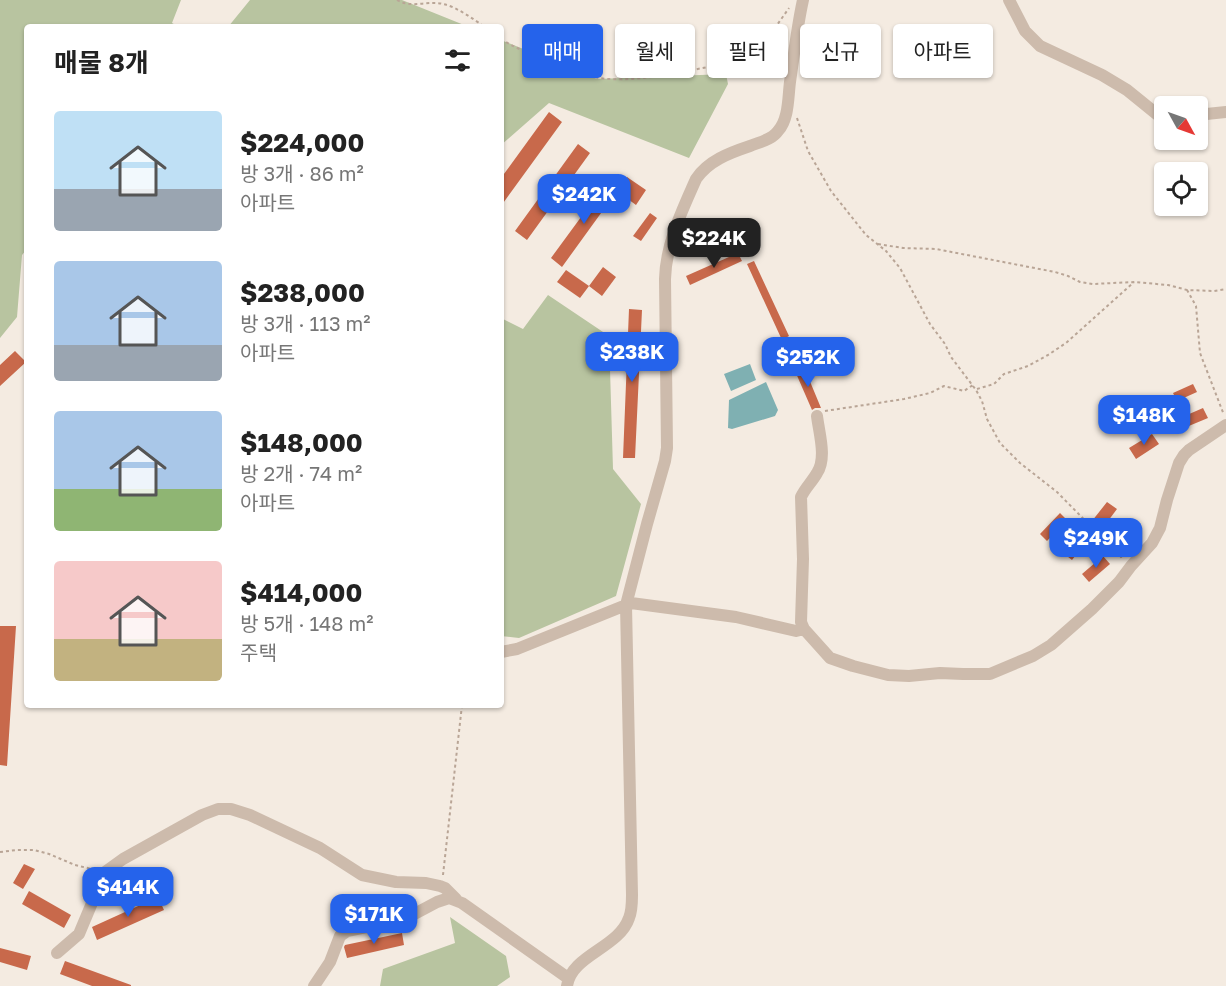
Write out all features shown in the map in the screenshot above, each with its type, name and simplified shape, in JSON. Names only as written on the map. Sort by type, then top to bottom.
[{"type":"street","points":[[1010,0],[1025,31],[1040,46],[1102,75],[1127,90],[1154,112]]},
{"type":"street","points":[[57,953],[79,934],[105,872],[123,859],[218,809],[231,809],[250,815],[320,848],[362,875],[375,879],[445,888],[456,900],[568,982],[578,966],[621,933],[629,919],[632,895],[626,605],[667,448],[665,265],[669,246],[687,199],[701,171],[715,160],[774,135],[782,125],[788,102],[802,1]]},
{"type":"street","points":[[1208,114],[1226,112]]},
{"type":"street","points":[[817,416],[821,447],[820,466],[804,490],[801,505],[803,559],[801,622],[830,658],[888,675],[909,676],[940,673],[990,674],[1040,653],[1051,645],[1099,602],[1146,552],[1157,536],[1179,463],[1184,455],[1226,425]]},
{"type":"street","points":[[504,651],[517,649],[631,603],[736,617],[796,632],[804,628]]},
{"type":"street","points":[[314,986],[330,963],[340,936],[347,931],[405,919],[437,902],[449,898],[456,900]]},
{"type":"path","points":[[397,0],[403,4],[442,3],[480,24]]},
{"type":"path","points":[[504,41],[515,48],[606,79],[682,73],[725,64],[739,65],[751,62],[792,5],[802,1]]},
{"type":"path","points":[[797,117],[808,151],[831,191],[861,230],[886,251],[900,268],[930,324],[976,390],[990,425],[1000,442],[1020,463],[1057,492],[1131,566]]},
{"type":"path","points":[[876,243],[971,255],[1055,272],[1080,282],[1093,284],[1134,282],[1168,285],[1187,290],[1226,289]]},
{"type":"path","points":[[976,390],[994,384],[1004,374],[1028,366],[1066,343],[1134,282]]},
{"type":"path","points":[[1187,290],[1196,306],[1200,353],[1226,419]]},
{"type":"path","points":[[817,416],[826,410],[904,399],[930,393],[944,386],[964,391],[973,385]]},
{"type":"path","points":[[445,888],[443,874],[462,708]]},
{"type":"path","points":[[0,852],[17,849],[34,850],[56,856],[75,865],[105,872]]},
{"type":"green space","points":[[0,0],[181,0],[172,23],[174,24],[24,24],[24,253],[17,317],[0,338]]},
{"type":"green space","points":[[250,0],[402,0],[462,24],[230,24]]},
{"type":"green space","points":[[504,41],[522,49],[522,78],[695,78],[695,75],[707,75],[707,78],[727,78],[728,84],[689,158],[549,103],[504,142]]},
{"type":"green space","points":[[548,295],[609,336],[613,469],[641,504],[616,596],[519,638],[504,636],[504,320],[523,329]]},
{"type":"green space","points":[[450,917],[506,956],[510,977],[497,986],[380,986],[383,969],[455,943]]},
{"type":"water","points":[[750,364],[756,380],[731,391],[724,374]]},
{"type":"water","points":[[766,382],[778,410],[775,416],[732,429],[728,428],[729,400]]},
{"type":"building","points":[[549,112],[562,122],[504,202],[504,174]]},
{"type":"building","points":[[578,144],[590,153],[527,240],[515,231]]},
{"type":"building","points":[[627,177],[646,190],[636,205],[617,191]]},
{"type":"building","points":[[606,183],[617,191],[562,267],[551,258]]},
{"type":"building","points":[[650,213],[657,218],[641,241],[633,236]]},
{"type":"building","points":[[738,253],[742,261],[690,285],[686,276]]},
{"type":"building","points":[[754,261],[789,336],[782,340],[747,264]]},
{"type":"building","points":[[603,267],[616,277],[602,296],[589,286]]},
{"type":"building","points":[[566,270],[589,286],[580,298],[557,282]]},
{"type":"building","points":[[629,309],[642,310],[635,458],[623,458]]},
{"type":"building","points":[[15,351],[24,360],[24,364],[0,386],[0,365]]},
{"type":"building","points":[[804,367],[821,408],[812,410],[795,371]]},
{"type":"building","points":[[1193,384],[1197,392],[1177,401],[1173,393]]},
{"type":"building","points":[[1203,408],[1208,418],[1184,428],[1180,418]]},
{"type":"building","points":[[1152,434],[1159,444],[1136,459],[1129,448]]},
{"type":"building","points":[[1107,502],[1117,509],[1102,529],[1092,521]]},
{"type":"building","points":[[1060,513],[1067,520],[1047,541],[1040,534]]},
{"type":"building","points":[[1133,521],[1141,530],[1120,551],[1112,542]]},
{"type":"building","points":[[1078,535],[1086,542],[1072,560],[1063,553]]},
{"type":"building","points":[[1103,556],[1110,564],[1089,582],[1082,574]]},
{"type":"building","points":[[0,626],[16,626],[7,766],[0,765]]},
{"type":"building","points":[[24,864],[35,869],[23,889],[13,883]]},
{"type":"building","points":[[29,891],[71,915],[64,928],[22,904]]},
{"type":"building","points":[[158,897],[164,910],[97,940],[92,927]]},
{"type":"building","points":[[402,933],[404,945],[347,958],[345,945]]},
{"type":"building","points":[[0,948],[31,956],[27,970],[0,962]]},
{"type":"building","points":[[65,961],[131,986],[92,986],[60,974]]}]
